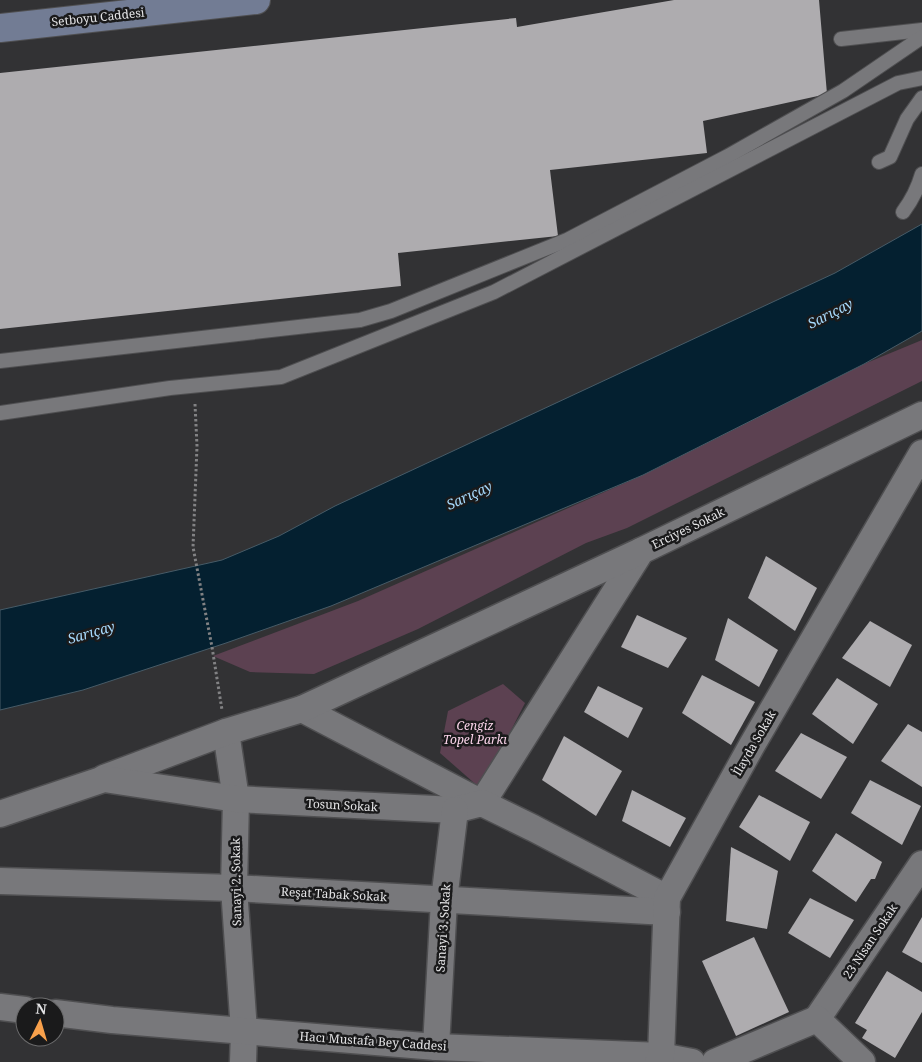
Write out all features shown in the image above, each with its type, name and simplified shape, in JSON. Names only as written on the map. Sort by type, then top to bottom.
[{"type":"main road","name":"Setboyu Caddesi","points":[[0,11],[101,0]]},
{"type":"main road","name":"Setboyu Caddesi","points":[[0,28],[215,2],[256,0]]},
{"type":"street","name":"Erciyes Sokak","points":[[482,804],[641,551],[922,416]]},
{"type":"street","name":"İlayda Sokak","points":[[659,1059],[667,905],[752,745],[922,453]]},
{"type":"street","points":[[104,778],[226,732],[302,709],[641,551]]},
{"type":"street","points":[[302,709],[482,804],[533,828],[667,905]]},
{"type":"street","name":"Sanayi 2. Sokak","points":[[226,732],[236,799],[234,888],[244,1031],[244,1062]]},
{"type":"street","name":"Tosun Sokak","points":[[0,814],[104,778],[236,799],[455,810],[482,804]]},
{"type":"street","name":"Sanayi 3. Sokak","points":[[436,1047],[444,900],[455,810]]},
{"type":"street","name":"23 Nisan Sokak","points":[[817,1019],[922,864]]},
{"type":"street","name":"Reşat Tabak Sokak","points":[[0,881],[234,888],[444,900],[667,905]]},
{"type":"street","points":[[0,1007],[15,1009]]},
{"type":"street","name":"Hacı Mustafa Bey Caddesi","points":[[65,1014],[112,1020],[436,1047],[692,1062]]},
{"type":"street","points":[[715,1062],[817,1019],[862,1062]]},
{"type":"lane","points":[[841,39],[922,30]]},
{"type":"lane","points":[[0,361],[360,320],[391,311],[576,236],[728,156],[843,91],[922,36]]},
{"type":"lane","points":[[0,413],[170,388],[281,377],[494,292],[898,83],[922,78]]},
{"type":"lane","points":[[879,162],[890,157],[907,119],[922,98]]},
{"type":"lane","points":[[903,212],[912,201],[920,184],[922,174]]},
{"type":"path","points":[[194,386],[198,446],[194,547],[226,732]]},
{"type":"green space","points":[[922,340],[922,381],[627,528],[586,543],[418,629],[314,674],[250,672],[213,656],[358,601],[643,475],[864,364]]},
{"type":"green space","name":"Cengiz Topel Parkı","points":[[503,684],[525,703],[481,789],[440,753],[448,711]]},
{"type":"water","name":"Sarıçay","points":[[922,224],[922,331],[864,364],[643,475],[331,606],[83,690],[0,710],[0,610],[222,560],[279,536],[335,506],[835,273]]},
{"type":"building","points":[[674,0],[819,0],[827,94],[703,121],[707,153],[550,170],[558,236],[398,253],[401,286],[0,329],[0,73],[516,18],[517,27]]},
{"type":"building","points":[[766,556],[817,588],[795,631],[748,598]]},
{"type":"building","points":[[637,615],[687,638],[668,668],[621,647]]},
{"type":"building","points":[[728,618],[778,650],[759,687],[715,660]]},
{"type":"building","points":[[870,621],[912,645],[890,687],[842,658]]},
{"type":"building","points":[[702,675],[755,702],[731,745],[682,713]]},
{"type":"building","points":[[837,678],[878,704],[853,744],[812,714]]},
{"type":"building","points":[[598,686],[643,708],[628,738],[584,712]]},
{"type":"building","points":[[908,724],[922,732],[922,787],[881,761]]},
{"type":"building","points":[[801,733],[847,757],[821,799],[775,771]]},
{"type":"building","points":[[564,736],[622,771],[596,816],[542,780]]},
{"type":"building","points":[[870,780],[921,806],[902,845],[851,813]]},
{"type":"building","points":[[632,790],[686,818],[670,847],[622,821]]},
{"type":"building","points":[[759,795],[810,822],[790,861],[739,827]]},
{"type":"building","points":[[836,833],[882,862],[875,879],[871,879],[856,902],[812,871]]},
{"type":"building","points":[[731,847],[778,871],[767,929],[726,921]]},
{"type":"building","points":[[810,898],[854,920],[830,958],[788,933]]},
{"type":"building","points":[[922,917],[922,963],[902,952]]},
{"type":"building","points":[[754,937],[789,1012],[736,1036],[702,961]]},
{"type":"building","points":[[887,971],[922,992],[922,1012],[895,1058],[862,1038],[867,1030],[855,1023]]}]
